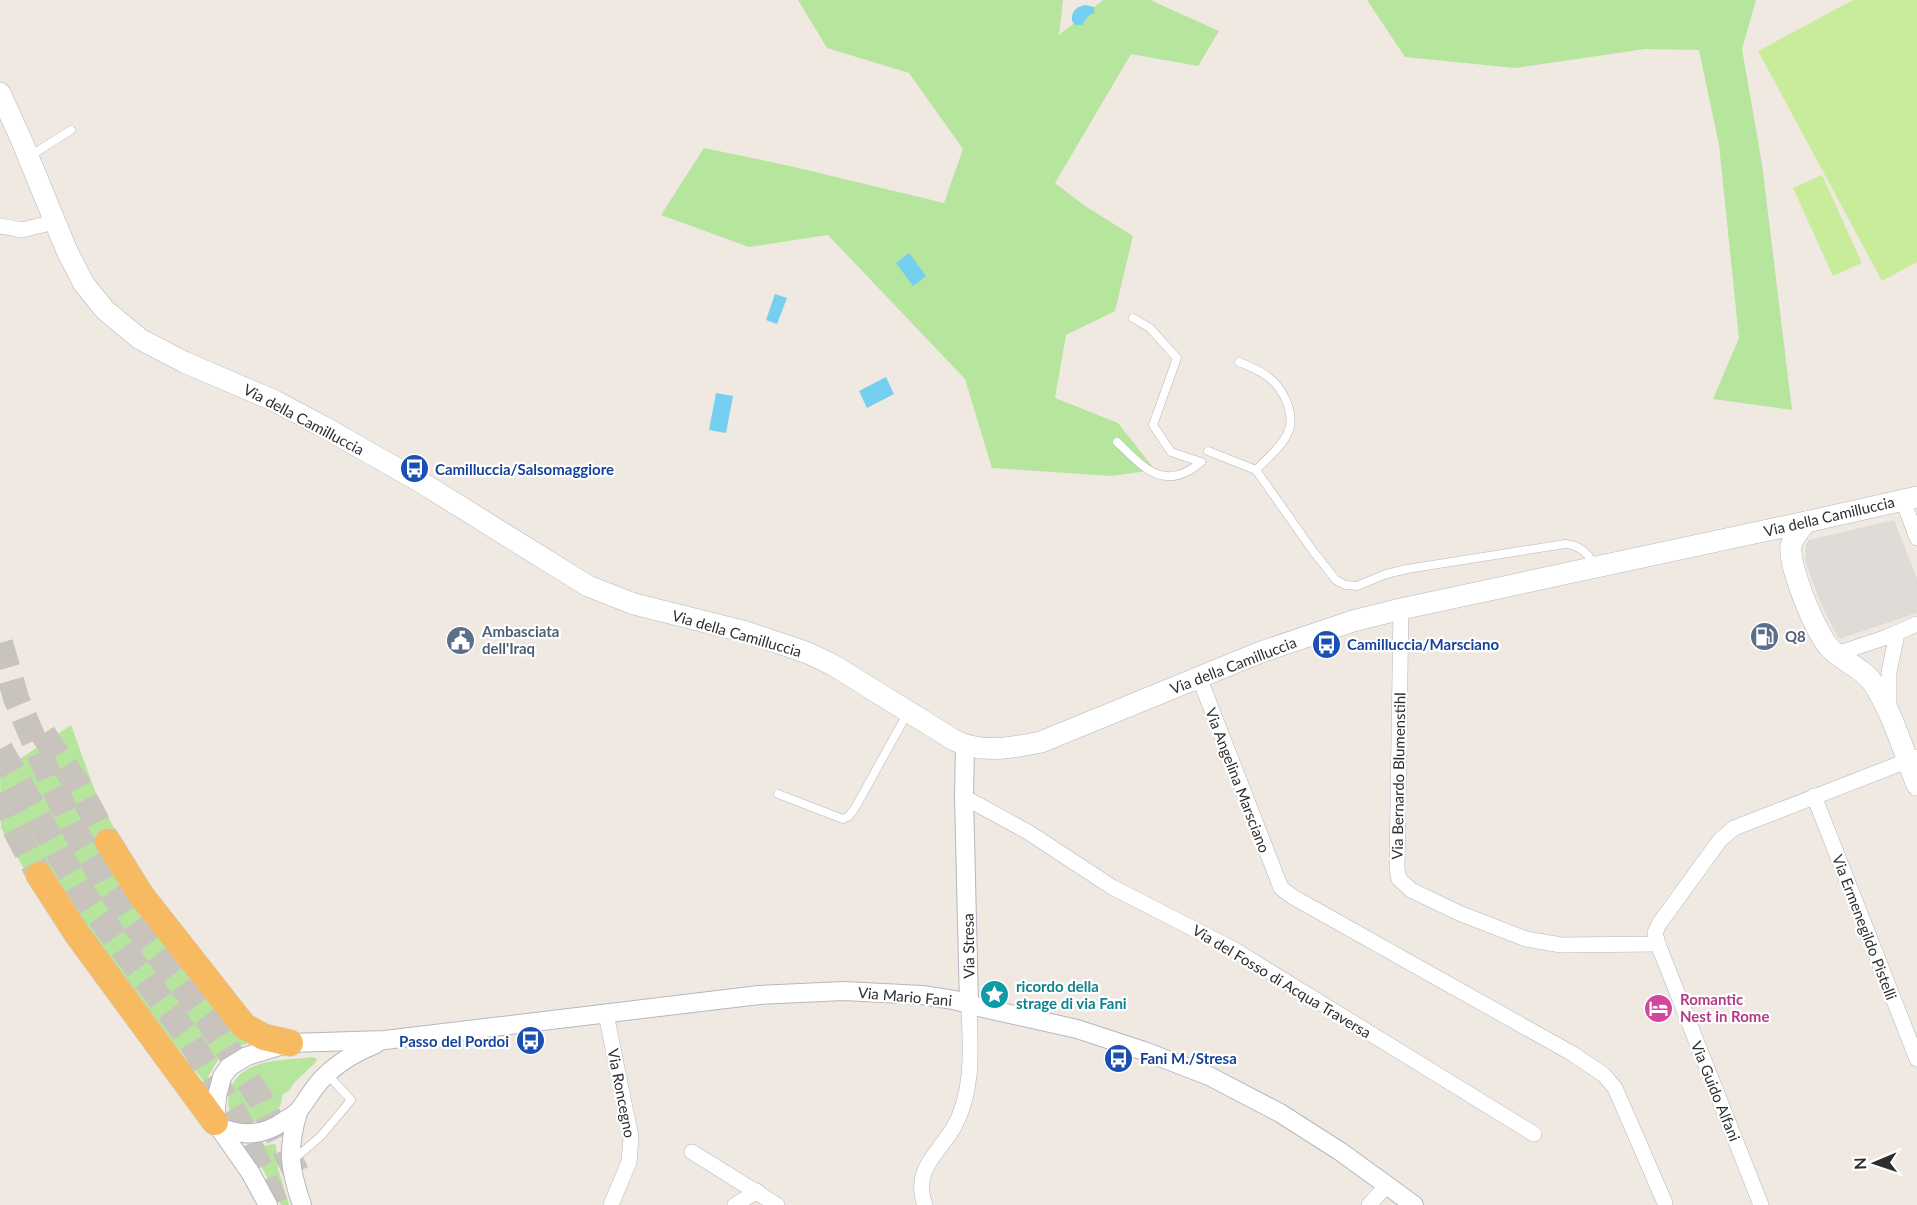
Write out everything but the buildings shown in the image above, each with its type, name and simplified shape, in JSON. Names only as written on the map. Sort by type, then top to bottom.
[{"type":"highway","points":[[108,842],[141,895],[244,1026],[264,1038],[290,1043]]},
{"type":"highway","points":[[39,875],[76,934],[216,1124]]},
{"type":"main road","name":"Via della Camilluccia","points":[[0,93],[75,268],[94,298],[116,321],[140,339],[159,350],[275,401],[322,426],[419,482],[588,586],[634,604],[746,632],[808,653],[833,665],[965,746],[975,748],[1019,747],[1041,742],[1261,652],[1353,621],[1910,498]]},
{"type":"main road","points":[[1806,522],[1792,543],[1792,563],[1820,633],[1836,654],[1858,668],[1872,681],[1912,758],[1917,785]]},
{"type":"main road","name":"Via della Camilluccia","points":[[1740,536],[1776,547],[1792,563]]},
{"type":"street","points":[[0,226],[22,230],[54,222]]},
{"type":"street","points":[[1910,498],[1917,538]]},
{"type":"street","name":"Via Bernardo Blumenstihl","points":[[1401,609],[1396,869],[1399,879],[1408,888],[1451,909],[1536,941],[1561,945],[1658,944]]},
{"type":"street","points":[[1836,654],[1897,634],[1917,624]]},
{"type":"street","points":[[1889,716],[1889,672],[1897,634]]},
{"type":"street","name":"Via Angelina Marsciano","points":[[1199,677],[1278,884],[1288,894],[1573,1054],[1604,1075],[1615,1088],[1665,1203]]},
{"type":"street","name":"Via Stresa","points":[[925,1205],[921,1184],[925,1169],[954,1127],[968,1086],[971,1055],[964,797],[965,746]]},
{"type":"street","points":[[1658,944],[1655,933],[1659,924],[1728,832],[1912,758]]},
{"type":"street","name":"Via Ermenegildo Pistelli","points":[[1814,796],[1917,1059]]},
{"type":"street","name":"Via del Fosso di Acqua Traversa","points":[[964,797],[1028,832],[1112,887],[1233,949],[1534,1134]]},
{"type":"street","name":"Via Guido Alfani","points":[[1658,944],[1761,1205]]},
{"type":"street","name":"Via Mario Fani","points":[[385,1040],[759,995],[844,991],[922,995],[1077,1029],[1209,1077],[1280,1113],[1341,1152],[1414,1205]]},
{"type":"street","name":"Via Roncegno","points":[[606,1014],[631,1137],[629,1161],[611,1205]]},
{"type":"street","points":[[268,1205],[250,1172],[216,1124],[218,1089],[229,1067],[247,1056],[290,1043],[385,1040]]},
{"type":"street","points":[[302,1205],[290,1162],[291,1140],[298,1112],[327,1074],[351,1054],[385,1040]]},
{"type":"street","points":[[321,1042],[330,1051],[332,1058],[332,1065],[327,1074]]},
{"type":"street","points":[[216,1124],[236,1133],[250,1134],[277,1126],[298,1112]]},
{"type":"street","points":[[692,1152],[777,1205]]},
{"type":"street","points":[[1369,1205],[1387,1185]]},
{"type":"street","points":[[735,1205],[757,1191]]},
{"type":"lane","points":[[29,157],[71,130]]},
{"type":"lane","points":[[1117,442],[1142,466],[1158,474],[1173,477],[1188,473],[1201,462],[1171,452],[1154,425],[1177,358],[1150,328],[1133,318]]},
{"type":"lane","points":[[1239,362],[1268,376],[1283,393],[1288,405],[1290,427],[1278,447],[1256,470]]},
{"type":"lane","points":[[1208,451],[1256,470],[1313,551],[1336,580],[1346,585],[1358,586],[1386,574],[1407,569],[1565,544],[1575,544],[1588,554],[1596,567]]},
{"type":"lane","points":[[778,794],[843,819],[847,818],[855,808],[908,713]]},
{"type":"lane","points":[[290,1162],[321,1136],[351,1100],[327,1074]]},
{"type":"green space","points":[[798,0],[1063,0],[1059,35],[1103,0],[1150,0],[1219,31],[1198,66],[1131,54],[1055,183],[1085,206],[1133,236],[1115,311],[1066,335],[1055,398],[1118,423],[1155,470],[1111,476],[992,468],[965,379],[828,235],[749,247],[661,215],[704,148],[944,203],[963,149],[909,73],[827,48]]},
{"type":"green space","points":[[1367,0],[1756,0],[1742,49],[1762,164],[1792,410],[1713,399],[1739,338],[1719,145],[1699,50],[1645,49],[1515,68],[1405,57]]},
{"type":"green space","points":[[1853,0],[1917,0],[1917,262],[1882,281],[1758,51]]},
{"type":"green space","points":[[1822,175],[1862,263],[1833,276],[1793,188]]},
{"type":"green space","points":[[71,725],[95,791],[118,836],[226,1018],[247,1044],[225,1053],[205,1083],[121,975],[30,880],[1,828],[0,772]]},
{"type":"green space","points":[[313,1057],[317,1059],[316,1062],[283,1095],[280,1106],[271,1116],[258,1121],[244,1121],[232,1115],[228,1105],[230,1091],[237,1078],[245,1071],[266,1062]]},
{"type":"green space","points":[[276,1145],[278,1168],[289,1205],[281,1205],[252,1150]]},
{"type":"shaded area","points":[[1894,520],[1917,578],[1917,613],[1839,639],[1820,602],[1805,560],[1806,544],[1809,540]]},
{"type":"water","points":[[1086,5],[1094,7],[1094,13],[1088,16],[1082,25],[1075,25],[1072,21],[1074,12],[1077,8]]},
{"type":"water","points":[[909,253],[926,276],[913,286],[896,263]]},
{"type":"water","points":[[775,294],[787,298],[777,324],[766,320]]},
{"type":"water","points":[[886,377],[894,394],[867,408],[859,391]]},
{"type":"water","points":[[716,393],[733,396],[726,433],[709,430]]},
{"type":"tunnel","points":[[0,643],[16,698],[54,788],[80,840],[104,881],[208,1019],[259,1097],[297,1174]]},
{"type":"tunnel","points":[[43,734],[75,781],[108,842]]},
{"type":"tunnel","points":[[0,749],[85,897],[186,1034],[238,1119],[276,1205]]},
{"type":"tunnel","points":[[0,793],[14,827],[39,875]]},
{"type":"place","name":"Camilluccia/Salsomaggiore","points":[[414,469]]},
{"type":"place","name":"Q8","points":[[1764,636]]},
{"type":"place","name":"Ambasciata dell'Iraq","points":[[461,640]]},
{"type":"place","name":"Camilluccia/Marsciano","points":[[1326,644]]},
{"type":"place","name":"ricordo della strage di via Fani","points":[[995,995]]},
{"type":"place","name":"Romantic Nest in Rome","points":[[1659,1008]]},
{"type":"place","name":"Passo del Pordoi","points":[[530,1041]]},
{"type":"place","name":"Fani M./Stresa","points":[[1119,1058]]}]
